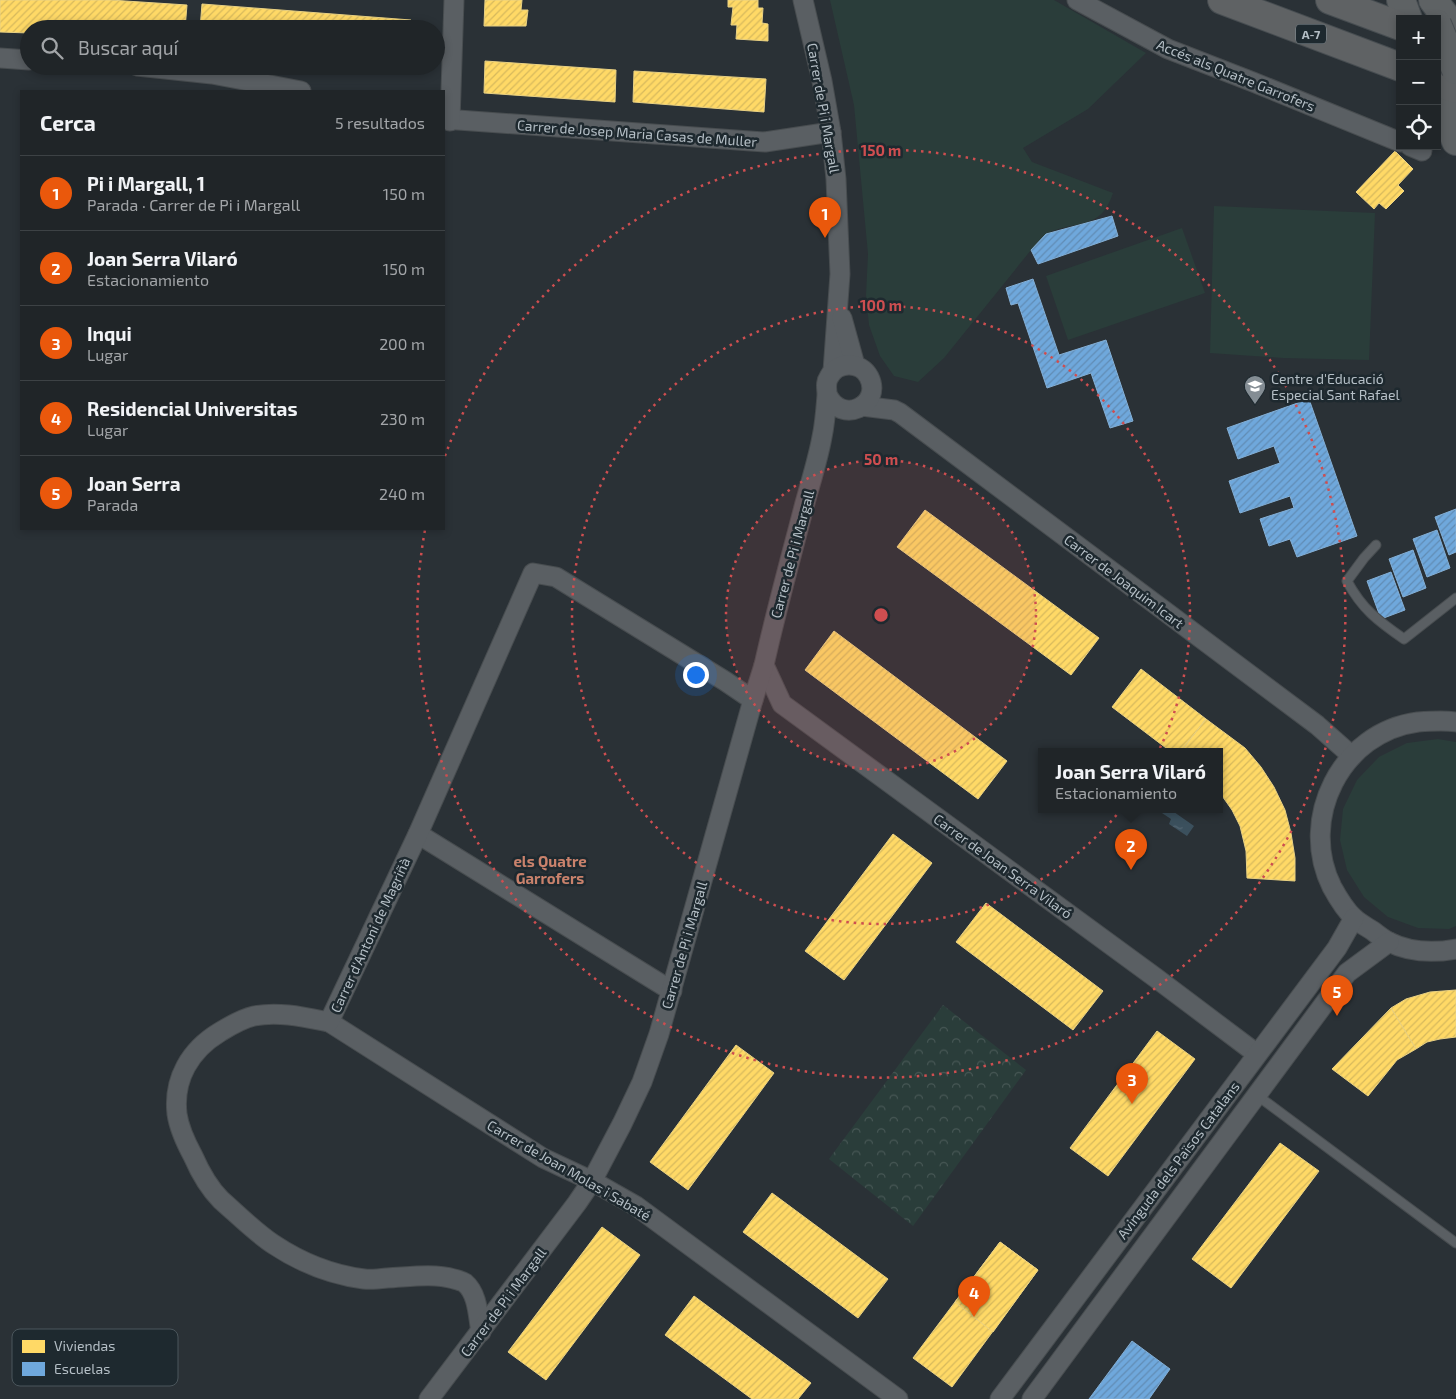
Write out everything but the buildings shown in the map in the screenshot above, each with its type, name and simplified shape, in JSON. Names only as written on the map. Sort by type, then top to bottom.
[{"type":"highway","name":"A-7","points":[[1222,0],[1396,65]]},
{"type":"highway","points":[[1330,0],[1396,25]]},
{"type":"highway","points":[[1401,0],[1407,15]]},
{"type":"highway","points":[[1428,0],[1434,15]]},
{"type":"highway","points":[[1432,0],[1456,30]]},
{"type":"highway","points":[[1441,34],[1456,70]]},
{"type":"highway","points":[[1441,42],[1456,48]]},
{"type":"highway","points":[[1441,82],[1456,88]]},
{"type":"highway","points":[[1441,103],[1456,141]]},
{"type":"street","points":[[447,120],[454,0]]},
{"type":"street","name":"Carrer de Pi i Margall","points":[[430,1399],[577,1204],[592,1181],[642,1082],[672,991],[764,665],[822,437],[827,394],[826,386],[828,378],[833,371],[840,274],[839,226],[831,132],[822,81],[803,0]]},
{"type":"street","name":"Accés als Quatre Garrofers","points":[[1077,0],[1168,49],[1396,140]]},
{"type":"street","points":[[0,58],[20,59]]},
{"type":"street","points":[[217,75],[295,90]]},
{"type":"street","name":"Carrer de Josep Maria Casas de Muller","points":[[447,120],[765,142],[831,132]]},
{"type":"street","name":"Carrer de Pi i Margall","points":[[822,437],[854,408],[868,400],[872,386],[869,377],[863,370],[854,365],[838,306]]},
{"type":"street","points":[[833,371],[839,367],[854,365]]},
{"type":"street","name":"Carrer de Joaquim Icart","points":[[872,386],[894,410],[1317,725],[1352,756]]},
{"type":"street","points":[[827,394],[829,400],[834,405],[854,408]]},
{"type":"street","name":"Carrer de Joaquim Icart","points":[[854,408],[894,410]]},
{"type":"street","name":"Carrer d'Antoni de Magriñà","points":[[481,1332],[478,1309],[472,1293],[464,1282],[444,1276],[366,1280],[340,1275],[303,1261],[272,1244],[219,1198],[203,1178],[184,1139],[179,1120],[176,1094],[183,1070],[195,1051],[213,1036],[237,1022],[253,1016],[300,1016],[329,1022],[418,834],[533,573],[556,577],[753,700]]},
{"type":"street","name":"Carrer de Joan Serra Vilaró","points":[[764,665],[782,704],[1257,1054]]},
{"type":"street","points":[[1456,722],[1431,720],[1409,723],[1388,730],[1369,741],[1352,756],[1336,776],[1325,799],[1320,825],[1320,850],[1326,876],[1338,899],[1354,918],[1389,942],[1414,950],[1440,952],[1456,949]]},
{"type":"street","points":[[418,834],[672,991]]},
{"type":"street","name":"Avinguda dels Països Catalans","points":[[1000,1399],[1336,948],[1354,918]]},
{"type":"street","name":"Avinguda dels Països Catalans","points":[[1032,1399],[1348,973],[1389,942]]},
{"type":"street","name":"Carrer de Joan Molas i Sabaté","points":[[329,1022],[543,1158],[592,1181],[636,1206],[898,1399]]},
{"type":"lane","points":[[1376,545],[1347,581],[1356,598],[1378,621],[1404,639],[1456,598]]},
{"type":"lane","points":[[1258,1096],[1456,1243]]},
{"type":"green space","points":[[830,0],[1054,0],[1146,53],[1088,109],[1023,148],[1032,162],[1113,193],[1108,205],[1095,219],[1058,229],[1044,236],[944,358],[918,382],[894,376],[880,356],[869,325],[866,295],[868,254],[854,105]]},
{"type":"green space","points":[[1214,206],[1375,213],[1369,360],[1283,358],[1210,353]]},
{"type":"green space","points":[[1182,228],[1205,293],[1068,340],[1046,276]]},
{"type":"green space","points":[[1438,739],[1456,742],[1456,926],[1449,929],[1418,928],[1388,917],[1364,897],[1347,870],[1340,840],[1343,809],[1357,780],[1379,757],[1407,743]]},
{"type":"green space","points":[[943,1005],[1026,1070],[913,1226],[829,1159]]},
{"type":"water","points":[[1162,813],[1175,813],[1194,826],[1187,836],[1169,824],[1171,819]]},
{"type":"place","name":"Pi i Margall, 1","points":[[825,238]]},
{"type":"place","name":"Centre d'Educació Especial Sant Rafael","points":[[1255,405]]},
{"type":"place","name":"Joan Serra Vilaró","points":[[1131,870]]},
{"type":"place","name":"Joan Serra","points":[[1337,1016]]},
{"type":"place","name":"Inqui","points":[[1132,1104]]},
{"type":"place","name":"Residencial Universitas","points":[[974,1317]]},
{"type":"district","name":"els Quatre Garrofers","points":[[550,870]]}]
